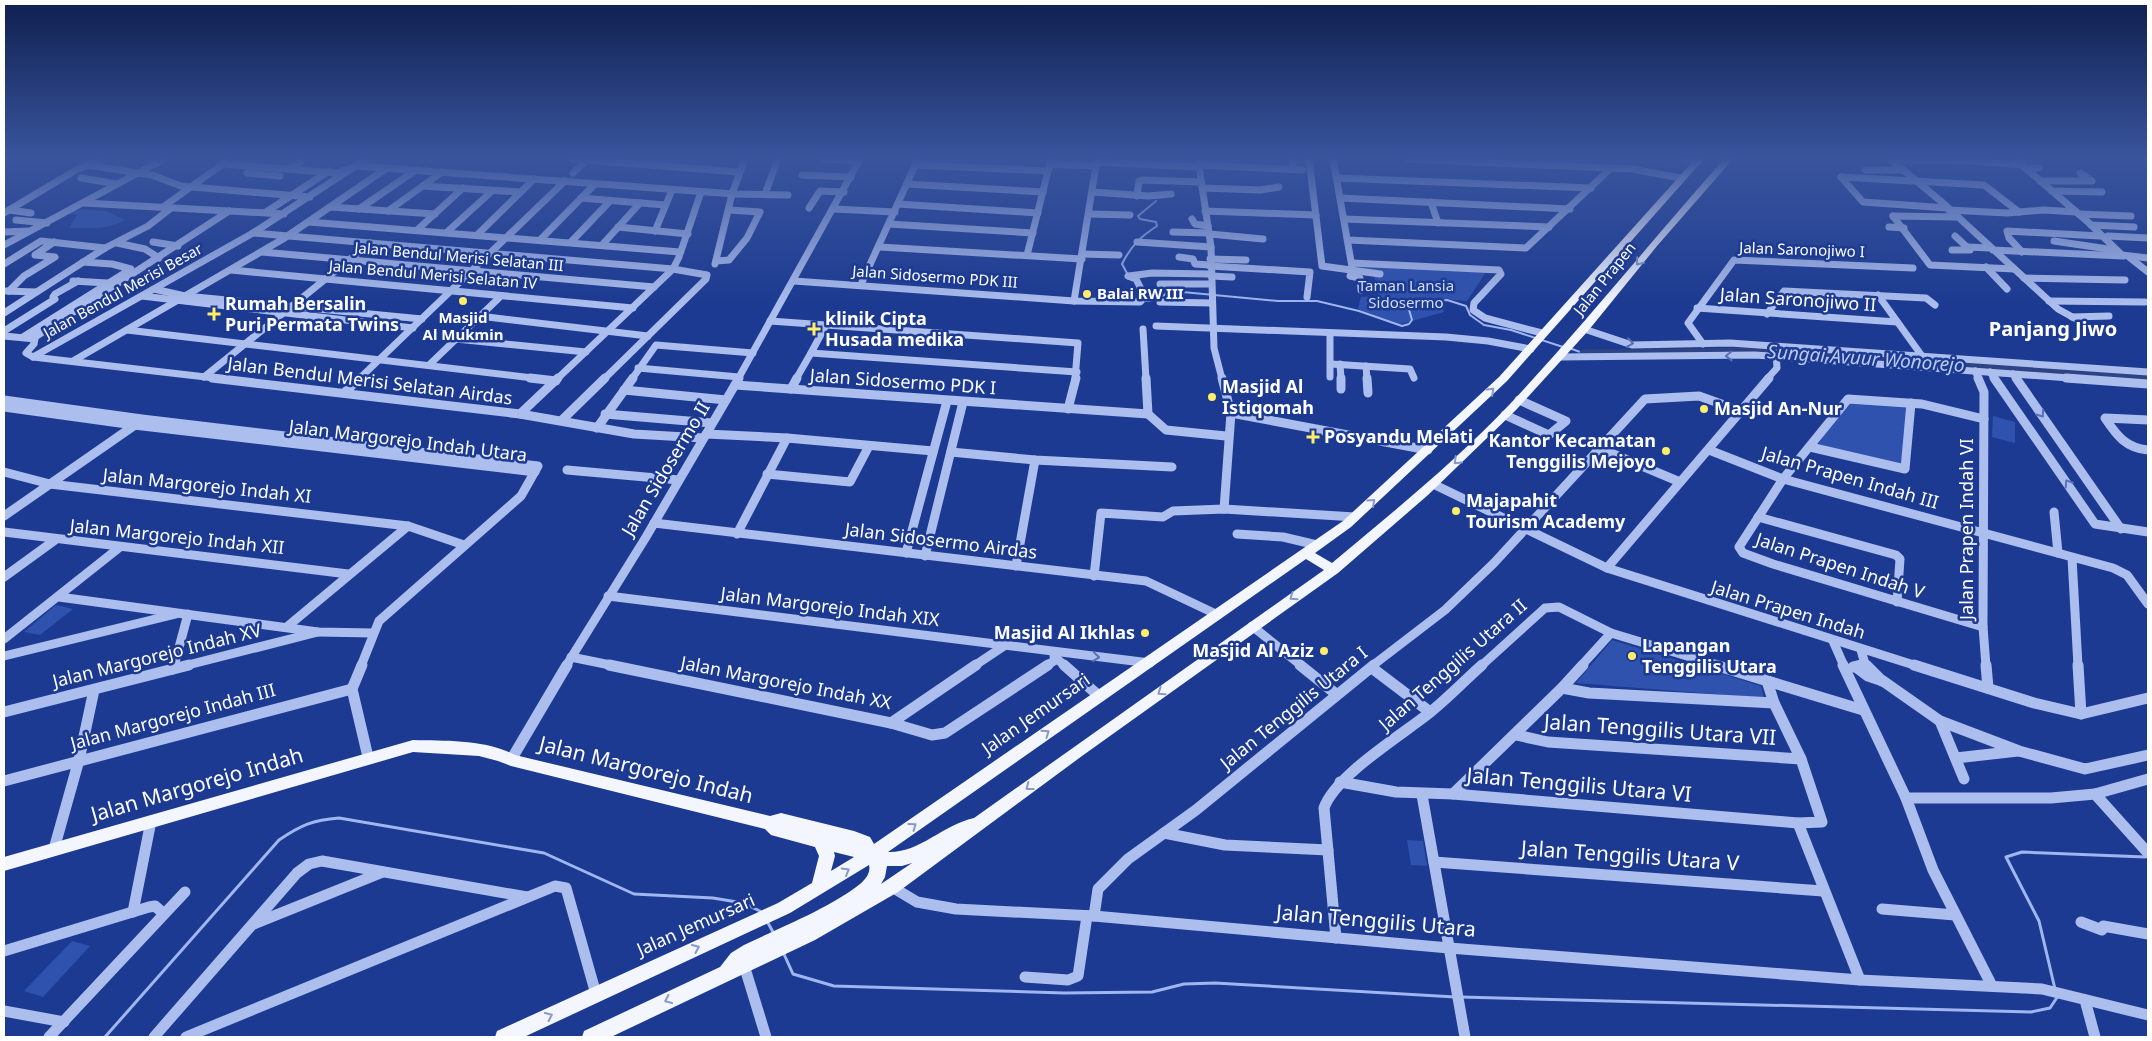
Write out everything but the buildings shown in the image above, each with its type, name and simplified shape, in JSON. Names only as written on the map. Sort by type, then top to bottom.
[{"type":"main road","name":"Jalan Prapen","points":[[1537,340],[1635,234],[1657,208]]},
{"type":"main road","name":"Jalan Prapen","points":[[1564,350],[1584,329],[1653,240],[1683,208]]},
{"type":"main road","points":[[1635,234],[1653,240]]},
{"type":"main road","name":"Jalan Jemursari","points":[[504,1037],[774,913],[873,855],[1099,696],[1150,663],[1355,517],[1504,379],[1537,340]]},
{"type":"main road","points":[[785,939],[843,916],[892,887],[1252,626],[1333,570],[1432,484],[1505,415],[1564,350]]},
{"type":"main road","points":[[1311,549],[1333,570]]},
{"type":"main road","name":"Jalan Margorejo Indah","points":[[4,864],[368,757],[403,749],[501,761],[511,760],[770,823],[782,820],[854,838],[864,842],[873,855]]},
{"type":"main road","name":"Jalan Margorejo Indah","points":[[770,823],[777,830],[873,855]]},
{"type":"main road","points":[[873,855],[888,861],[910,856],[958,828],[980,824]]},
{"type":"main road","points":[[819,887],[827,856],[821,841]]},
{"type":"main road","points":[[724,974],[737,959],[760,952],[785,939],[873,884],[880,870],[873,855]]},
{"type":"main road","points":[[591,1037],[744,965],[760,952]]},
{"type":"street","points":[[4,245],[77,208]]},
{"type":"street","points":[[143,208],[284,214]]},
{"type":"street","points":[[266,212],[273,208]]},
{"type":"street","name":"Jalan Bendul Merisi Besar","points":[[33,357],[253,233],[294,208]]},
{"type":"street","points":[[73,361],[262,252],[329,208]]},
{"type":"street","points":[[338,208],[435,214]]},
{"type":"street","points":[[388,211],[393,208]]},
{"type":"street","points":[[418,230],[442,208]]},
{"type":"street","points":[[447,232],[473,208]]},
{"type":"street","points":[[478,234],[504,208]]},
{"type":"street","points":[[344,393],[538,208]]},
{"type":"street","points":[[541,239],[572,208]]},
{"type":"street","points":[[571,242],[604,208]]},
{"type":"street","points":[[602,245],[636,208]]},
{"type":"street","points":[[655,231],[664,208]]},
{"type":"street","points":[[520,414],[673,270],[688,234],[696,208]]},
{"type":"street","points":[[859,283],[880,247],[897,208]]},
{"type":"street","points":[[962,208],[1038,212]]},
{"type":"street","points":[[1027,255],[1039,208]]},
{"type":"street","points":[[1090,208],[1077,300],[1140,302],[1142,300],[1140,288],[1136,279],[1130,276],[1211,275],[1232,278]]},
{"type":"street","points":[[1204,208],[1211,248],[1210,263],[1216,360],[1231,413],[1224,509]]},
{"type":"street","points":[[1315,208],[1322,267],[1380,274]]},
{"type":"street","points":[[1342,208],[1352,263],[1348,275],[1360,278],[1361,290]]},
{"type":"street","points":[[1433,208],[1438,223]]},
{"type":"street","points":[[1560,208],[1570,208]]},
{"type":"street","points":[[1348,240],[1529,247],[1570,208]]},
{"type":"street","points":[[1931,208],[2007,213],[2044,210],[2131,216]]},
{"type":"street","points":[[2011,208],[2019,212]]},
{"type":"street","points":[[2072,208],[2115,250],[2148,272]]},
{"type":"street","points":[[4,313],[105,248],[145,228],[166,209]]},
{"type":"street","points":[[834,209],[895,212]]},
{"type":"street","name":"Jalan Sidosermo II","points":[[511,760],[570,657],[654,523],[705,436],[834,209]]},
{"type":"street","points":[[1948,209],[2049,301],[2071,317],[2085,324]]},
{"type":"street","points":[[4,336],[34,339],[178,246],[229,210]]},
{"type":"street","points":[[729,210],[760,213],[747,238],[729,260],[718,262],[729,210]]},
{"type":"street","points":[[6,211],[31,213]]},
{"type":"street","points":[[1205,211],[1316,215]]},
{"type":"street","points":[[1089,214],[1130,215]]},
{"type":"street","points":[[1957,217],[1893,216],[1904,228],[1929,265],[2014,269]]},
{"type":"street","points":[[1192,219],[1195,224],[1209,231]]},
{"type":"street","points":[[1344,219],[1549,228]]},
{"type":"street","points":[[16,220],[47,223]]},
{"type":"street","points":[[309,222],[541,239],[680,254]]},
{"type":"street","points":[[889,224],[1033,233]]},
{"type":"street","points":[[2091,225],[2134,227]]},
{"type":"street","points":[[618,227],[688,234]]},
{"type":"street","points":[[1889,227],[1904,228]]},
{"type":"street","points":[[1172,232],[1209,231],[1263,239]]},
{"type":"street","points":[[2022,252],[2009,238],[2007,231],[2100,236]]},
{"type":"street","points":[[4,232],[28,232]]},
{"type":"street","points":[[253,233],[285,238],[492,253],[673,270],[707,275],[706,280],[562,420]]},
{"type":"street","points":[[1952,250],[1970,250],[1955,236]]},
{"type":"street","points":[[2108,236],[2148,238]]},
{"type":"street","points":[[15,238],[105,248]]},
{"type":"street","points":[[4,264],[40,241]]},
{"type":"street","points":[[7,291],[24,276],[55,257],[35,255],[54,242]]},
{"type":"street","points":[[153,242],[178,246]]},
{"type":"street","points":[[1137,242],[1211,248]]},
{"type":"street","points":[[2054,242],[2115,250]]},
{"type":"street","points":[[117,243],[140,247],[154,253],[159,258]]},
{"type":"street","points":[[204,376],[370,243]]},
{"type":"street","points":[[880,247],[1027,255],[1119,255]]},
{"type":"street","points":[[1967,247],[2022,252],[2148,258]]},
{"type":"street","name":"Jalan Bendul Merisi Selatan III","points":[[262,252],[654,287]]},
{"type":"street","points":[[1179,257],[1193,259],[1195,264],[1246,260]]},
{"type":"street","name":"Jalan Saronojiwo I","points":[[1703,344],[1688,325],[1697,308],[1734,260],[1913,268]]},
{"type":"street","points":[[23,338],[130,270],[130,267],[83,262]]},
{"type":"street","points":[[1210,263],[1310,272],[1307,297]]},
{"type":"street","points":[[1352,263],[1495,269],[1500,271],[1501,274],[1474,303],[1474,310],[1480,316],[1537,340]]},
{"type":"street","points":[[1986,268],[2007,289]]},
{"type":"street","name":"Jalan Bendul Merisi Selatan IV","points":[[231,270],[633,308]]},
{"type":"street","points":[[2024,278],[2125,280]]},
{"type":"street","points":[[56,279],[107,283]]},
{"type":"street","name":"Jalan Sidosermo PDK III","points":[[794,280],[1004,293],[1077,300]]},
{"type":"street","points":[[4,331],[55,299],[54,295],[78,281]]},
{"type":"street","points":[[1160,284],[1212,294]]},
{"type":"street","points":[[154,289],[185,296],[422,319]]},
{"type":"street","points":[[7,291],[36,292]]},
{"type":"street","points":[[1766,314],[1784,291],[1926,298],[1935,305]]},
{"type":"street","points":[[1160,302],[1212,294]]},
{"type":"street","points":[[1878,295],[1922,356]]},
{"type":"street","points":[[142,296],[412,328]]},
{"type":"street","points":[[429,365],[501,296]]},
{"type":"street","points":[[2049,301],[2145,302]]},
{"type":"street","points":[[4,303],[18,304]]},
{"type":"street","name":"Jalan Saronojiwo II","points":[[1697,308],[1897,322]]},
{"type":"street","points":[[479,316],[611,330],[648,336]]},
{"type":"street","points":[[2071,317],[2109,316]]},
{"type":"street","points":[[770,321],[1076,342],[1079,345],[1077,372],[1068,409]]},
{"type":"street","points":[[791,389],[826,326]]},
{"type":"street","points":[[1156,326],[1213,330],[1537,340]]},
{"type":"street","points":[[1143,329],[1148,414],[1166,430],[1226,436]]},
{"type":"street","points":[[1584,329],[1630,345],[1703,344],[1975,371],[2148,384]]},
{"type":"street","points":[[127,330],[556,381]]},
{"type":"street","points":[[1330,333],[1330,377]]},
{"type":"street","points":[[33,357],[26,353],[34,344],[34,339]]},
{"type":"street","points":[[456,339],[586,352]]},
{"type":"street","points":[[597,428],[638,368],[658,345],[753,353]]},
{"type":"street","points":[[1564,350],[1775,351],[1922,356],[2148,372]]},
{"type":"street","points":[[1607,568],[1777,368],[1775,351]]},
{"type":"street","points":[[812,353],[1077,372]]},
{"type":"street","name":"Jalan Bendul Merisi Selatan Airdas","points":[[33,357],[520,414],[634,434],[787,438],[933,451]]},
{"type":"street","points":[[1331,364],[1410,369],[1414,378]]},
{"type":"street","points":[[1340,364],[1341,389]]},
{"type":"street","points":[[1366,366],[1368,393]]},
{"type":"street","name":"Jalan Sidosermo PDK I","points":[[638,368],[791,389],[1148,414]]},
{"type":"street","name":"Jalan Prapen Indah VI","points":[[1975,371],[1984,392],[1983,627],[1988,688]]},
{"type":"street","points":[[1990,372],[2044,447],[2095,524],[2148,532]]},
{"type":"street","points":[[2013,374],[2122,529]]},
{"type":"street","points":[[624,390],[726,400]]},
{"type":"street","name":"Jalan Tenggilis Utara I","points":[[1025,977],[1068,980],[1078,976],[1099,886],[1128,859],[1196,810],[1336,694],[1445,610],[1494,563],[1599,448],[1649,397],[1700,396],[1741,411]]},
{"type":"street","name":"Jalan Prapen Indah V","points":[[1911,403],[1848,399],[1783,479],[1739,546],[1741,551],[1773,564],[1983,627]]},
{"type":"street","name":"Jalan Margorejo Indah Utara","points":[[4,400],[536,469]]},
{"type":"street","points":[[1505,415],[1549,435],[1566,421],[1519,400]]},
{"type":"street","points":[[906,553],[933,451],[955,401]]},
{"type":"street","points":[[925,556],[951,452],[955,401]]},
{"type":"street","points":[[1810,447],[1905,469],[1911,403],[1932,406],[1984,419]]},
{"type":"street","name":"Jalan Margorejo Indah Utara","points":[[4,407],[134,426],[536,469]]},
{"type":"street","points":[[1231,413],[1428,450]]},
{"type":"street","points":[[605,414],[712,423]]},
{"type":"street","points":[[2148,420],[2105,417],[2115,433],[2130,448],[2148,450]]},
{"type":"street","points":[[4,516],[134,426],[142,423],[142,419]]},
{"type":"street","points":[[737,534],[787,438]]},
{"type":"street","points":[[767,474],[850,482],[853,481],[870,446]]},
{"type":"street","points":[[1599,448],[1680,482]]},
{"type":"street","name":"Jalan Prapen Indah III","points":[[1708,450],[1783,479],[2113,568],[2128,575],[2148,604]]},
{"type":"street","points":[[951,452],[1035,460],[1172,467]]},
{"type":"street","points":[[1016,566],[1035,460]]},
{"type":"street","points":[[368,757],[352,689],[373,633],[385,614],[521,496],[536,469]]},
{"type":"street","points":[[567,470],[679,480]]},
{"type":"street","name":"Jalan Margorejo Indah XI","points":[[4,472],[50,484],[408,526],[464,545]]},
{"type":"street","name":"Jalan Prapen Indah","points":[[1432,484],[1607,568],[1833,642],[2034,703],[2081,714],[2148,698]]},
{"type":"street","points":[[1094,576],[1101,513],[1166,517],[1173,511],[1224,509],[1355,517]]},
{"type":"street","points":[[2054,512],[2058,553]]},
{"type":"street","points":[[1758,517],[1896,555],[1900,559],[1897,602]]},
{"type":"street","name":"Jalan Sidosermo Airdas","points":[[654,523],[1152,582],[1218,615]]},
{"type":"street","points":[[288,626],[348,574],[408,526]]},
{"type":"street","name":"Jalan Margorejo Indah XII","points":[[4,532],[55,540],[157,549],[348,574]]},
{"type":"street","points":[[1237,534],[1284,537],[1311,549]]},
{"type":"street","points":[[4,577],[55,540]]},
{"type":"street","points":[[4,639],[120,547]]},
{"type":"street","points":[[2072,558],[2081,714]]},
{"type":"street","points":[[59,596],[288,626],[318,632],[373,633]]},
{"type":"street","name":"Jalan Margorejo Indah XIX","points":[[608,596],[1150,663]]},
{"type":"street","name":"Jalan Tenggilis Utara II","points":[[1336,938],[1324,808],[1327,799],[1340,782],[1430,712],[1545,608],[1559,608],[1611,633],[1863,710]]},
{"type":"street","points":[[4,656],[185,613]]},
{"type":"street","points":[[173,669],[185,613]]},
{"type":"street","points":[[1252,626],[1336,694]]},
{"type":"street","name":"Jalan Margorejo Indah XV","points":[[4,712],[318,632]]},
{"type":"street","points":[[1453,794],[1516,735],[1562,688],[1611,633]]},
{"type":"street","points":[[1833,642],[1863,710],[1906,798],[1925,852],[1992,986]]},
{"type":"street","name":"Jalan Margorejo Indah XX","points":[[570,657],[892,723],[1004,646]]},
{"type":"street","points":[[1862,650],[1861,666],[1868,676],[1882,681],[1940,721],[2019,751],[2085,769],[2148,755]]},
{"type":"street","points":[[1048,651],[1099,696]]},
{"type":"street","points":[[892,723],[932,735],[944,733],[1057,659]]},
{"type":"street","points":[[1844,667],[1861,666]]},
{"type":"street","points":[[1372,668],[1430,712]]},
{"type":"street","points":[[1768,681],[1774,703],[1801,759],[1823,819],[1822,822],[1816,824]]},
{"type":"street","points":[[1562,688],[1606,694],[1774,703]]},
{"type":"street","name":"Jalan Margorejo Indah III","points":[[4,781],[352,689]]},
{"type":"street","points":[[54,849],[79,760],[94,690]]},
{"type":"street","points":[[1940,721],[1964,779]]},
{"type":"street","name":"Jalan Tenggilis Utara VII","points":[[1516,735],[1548,742],[1801,759]]},
{"type":"street","points":[[1956,758],[2019,751]]},
{"type":"street","name":"Jalan Tenggilis Utara VI","points":[[1340,782],[1359,788],[1422,795],[1453,794],[1816,824]]},
{"type":"street","points":[[1906,798],[2051,798],[2095,794],[2146,783]]},
{"type":"street","points":[[2095,794],[2148,853]]},
{"type":"street","points":[[1422,795],[1465,1037]]},
{"type":"street","points":[[133,912],[151,821]]},
{"type":"street","points":[[1798,823],[1823,891],[1860,980]]},
{"type":"street","points":[[1164,833],[1185,840],[1328,850]]},
{"type":"street","points":[[154,1037],[297,873],[309,864],[322,861],[527,897]]},
{"type":"street","name":"Jalan Tenggilis Utara V","points":[[1434,862],[1823,891]]},
{"type":"street","points":[[252,925],[384,872]]},
{"type":"street","points":[[186,1037],[556,886],[566,888],[596,994]]},
{"type":"street","name":"Jalan Tenggilis Utara","points":[[892,887],[907,898],[924,904],[956,909],[1091,916],[1449,948],[1860,980],[2049,990],[2148,1016]]},
{"type":"street","points":[[49,1037],[163,913],[185,892]]},
{"type":"street","points":[[4,951],[152,906],[163,913]]},
{"type":"street","points":[[1882,909],[1955,915]]},
{"type":"street","points":[[2081,922],[2102,930],[2103,926],[2148,934]]},
{"type":"street","points":[[744,965],[766,1037]]},
{"type":"street","points":[[2085,1000],[2095,1037]]},
{"type":"street","points":[[4,1011],[64,1022]]},
{"type":"green space","points":[[75,209],[107,211],[125,220],[105,227],[69,228],[77,215],[67,213]]},
{"type":"green space","name":"Taman Lansia Sidosermo","points":[[1352,263],[1486,272],[1467,301],[1441,299],[1444,312],[1397,325],[1358,309],[1361,297],[1379,296],[1374,276],[1352,270]]},
{"type":"green space","points":[[1848,401],[1907,407],[1901,467],[1817,446]]},
{"type":"green space","points":[[1993,416],[2015,422],[2015,443],[1992,437]]},
{"type":"green space","points":[[56,605],[73,609],[40,635],[24,632]]},
{"type":"green space","name":"Lapangan Tenggilis Utara","points":[[1612,640],[1761,686],[1764,698],[1576,683]]},
{"type":"green space","points":[[1407,840],[1423,841],[1427,866],[1411,865]]},
{"type":"green space","points":[[72,941],[90,946],[43,997],[24,991]]},
{"type":"waterway","points":[[1128,275],[1122,264],[1125,258],[1136,242],[1157,226],[1156,222],[1140,219],[1138,216],[1148,208]]},
{"type":"waterway","points":[[1144,297],[1146,301],[1154,300],[1172,291],[1278,301],[1317,301],[1359,311],[1402,326],[1409,324],[1412,320],[1408,306],[1447,300],[1466,306],[1470,315],[1484,325],[1511,330],[1563,347]]},
{"type":"waterway","points":[[1569,348],[1583,353]]},
{"type":"waterway","name":"Sungai Avuur Wonorejo","points":[[1583,353],[1777,351],[2148,379],[2134,378]]},
{"type":"waterway","points":[[105,1037],[279,840],[301,827],[322,820],[339,818],[544,853],[634,894],[713,898],[743,903],[762,912]]},
{"type":"waterway","points":[[2055,989],[2039,921],[2006,857],[2022,852],[2145,857]]},
{"type":"waterway","points":[[767,921],[774,934]]},
{"type":"waterway","points":[[783,952],[793,974],[834,986],[1064,993],[1152,992],[1184,984],[1215,983],[1455,997]]},
{"type":"waterway","points":[[1461,997],[2031,1012],[2050,1008],[2058,996]]},
{"type":"place","name":"Balai RW III","points":[[1087,294]]},
{"type":"place","name":"Masjid Al Mukmin","points":[[463,301]]},
{"type":"place","name":"Rumah Bersalin Puri Permata Twins","points":[[214,314]]},
{"type":"place","name":"klinik Cipta Husada medika","points":[[814,329]]},
{"type":"place","name":"Masjid Al Istiqomah","points":[[1212,397]]},
{"type":"place","name":"Masjid An-Nur","points":[[1704,409]]},
{"type":"place","name":"Posyandu Melati","points":[[1313,437]]},
{"type":"place","name":"Kantor Kecamatan Tenggilis Mejoyo","points":[[1666,451]]},
{"type":"place","name":"Majapahit Tourism Academy","points":[[1456,511]]},
{"type":"place","name":"Masjid Al Ikhlas","points":[[1145,633]]},
{"type":"place","name":"Masjid Al Aziz","points":[[1324,651]]},
{"type":"place","name":"Lapangan Tenggilis Utara","points":[[1632,656]]},
{"type":"district","name":"Panjang Jiwo","points":[[2053,329]]}]
